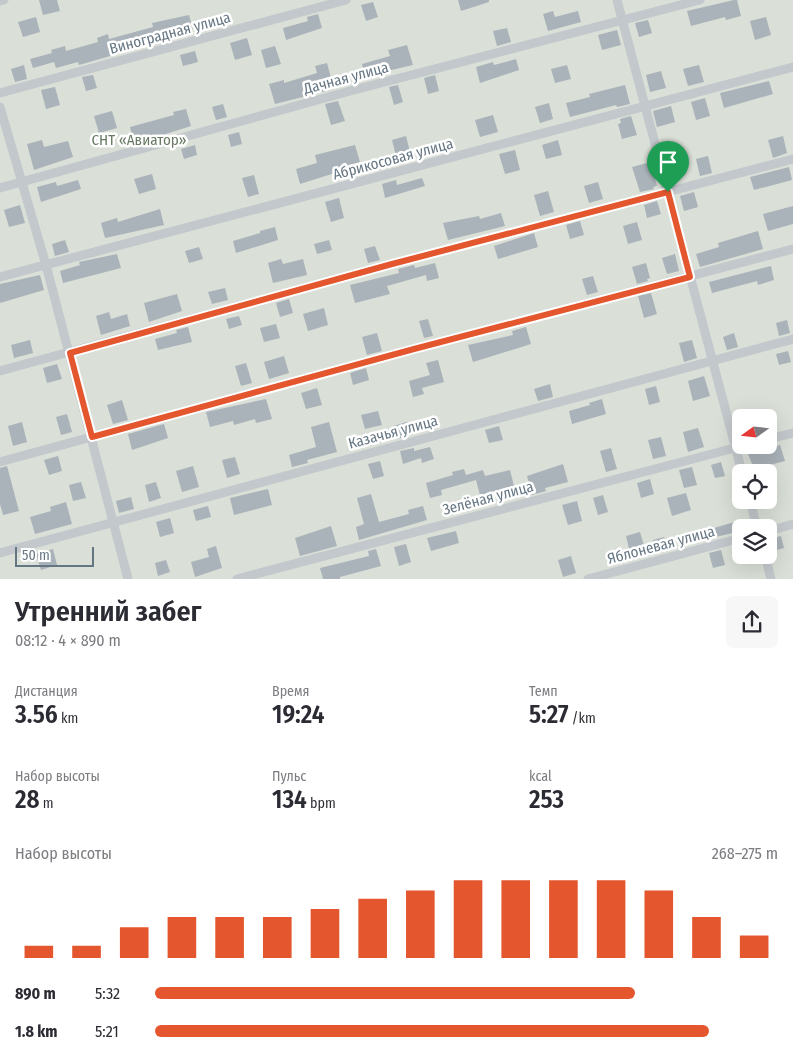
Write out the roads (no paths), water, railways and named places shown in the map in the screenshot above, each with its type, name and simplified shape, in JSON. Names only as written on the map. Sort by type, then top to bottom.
[{"type":"street","points":[[0,1],[4,0]]},
{"type":"street","name":"Виноградная улица","points":[[0,93],[346,0]]},
{"type":"street","points":[[616,0],[732,433]]},
{"type":"street","name":"Дачная улица","points":[[0,188],[350,90],[700,0]]},
{"type":"street","name":"Абрикосовая улица","points":[[0,277],[793,67]]},
{"type":"street","points":[[0,107],[70,353],[128,579]]},
{"type":"street","points":[[0,371],[392,264],[793,159]]},
{"type":"street","points":[[0,462],[404,351],[793,249]]},
{"type":"street","name":"Казачья улица","points":[[0,553],[793,339]]},
{"type":"street","points":[[778,437],[793,433]]},
{"type":"street","name":"Зелёная улица","points":[[237,579],[732,449]]},
{"type":"street","points":[[777,529],[793,524]]},
{"type":"street","name":"Яблоневая улица","points":[[588,579],[732,540]]},
{"type":"street","points":[[767,564],[771,579]]},
{"type":"park label","name":"СНТ «Авиатор»","points":[[139,140]]}]
